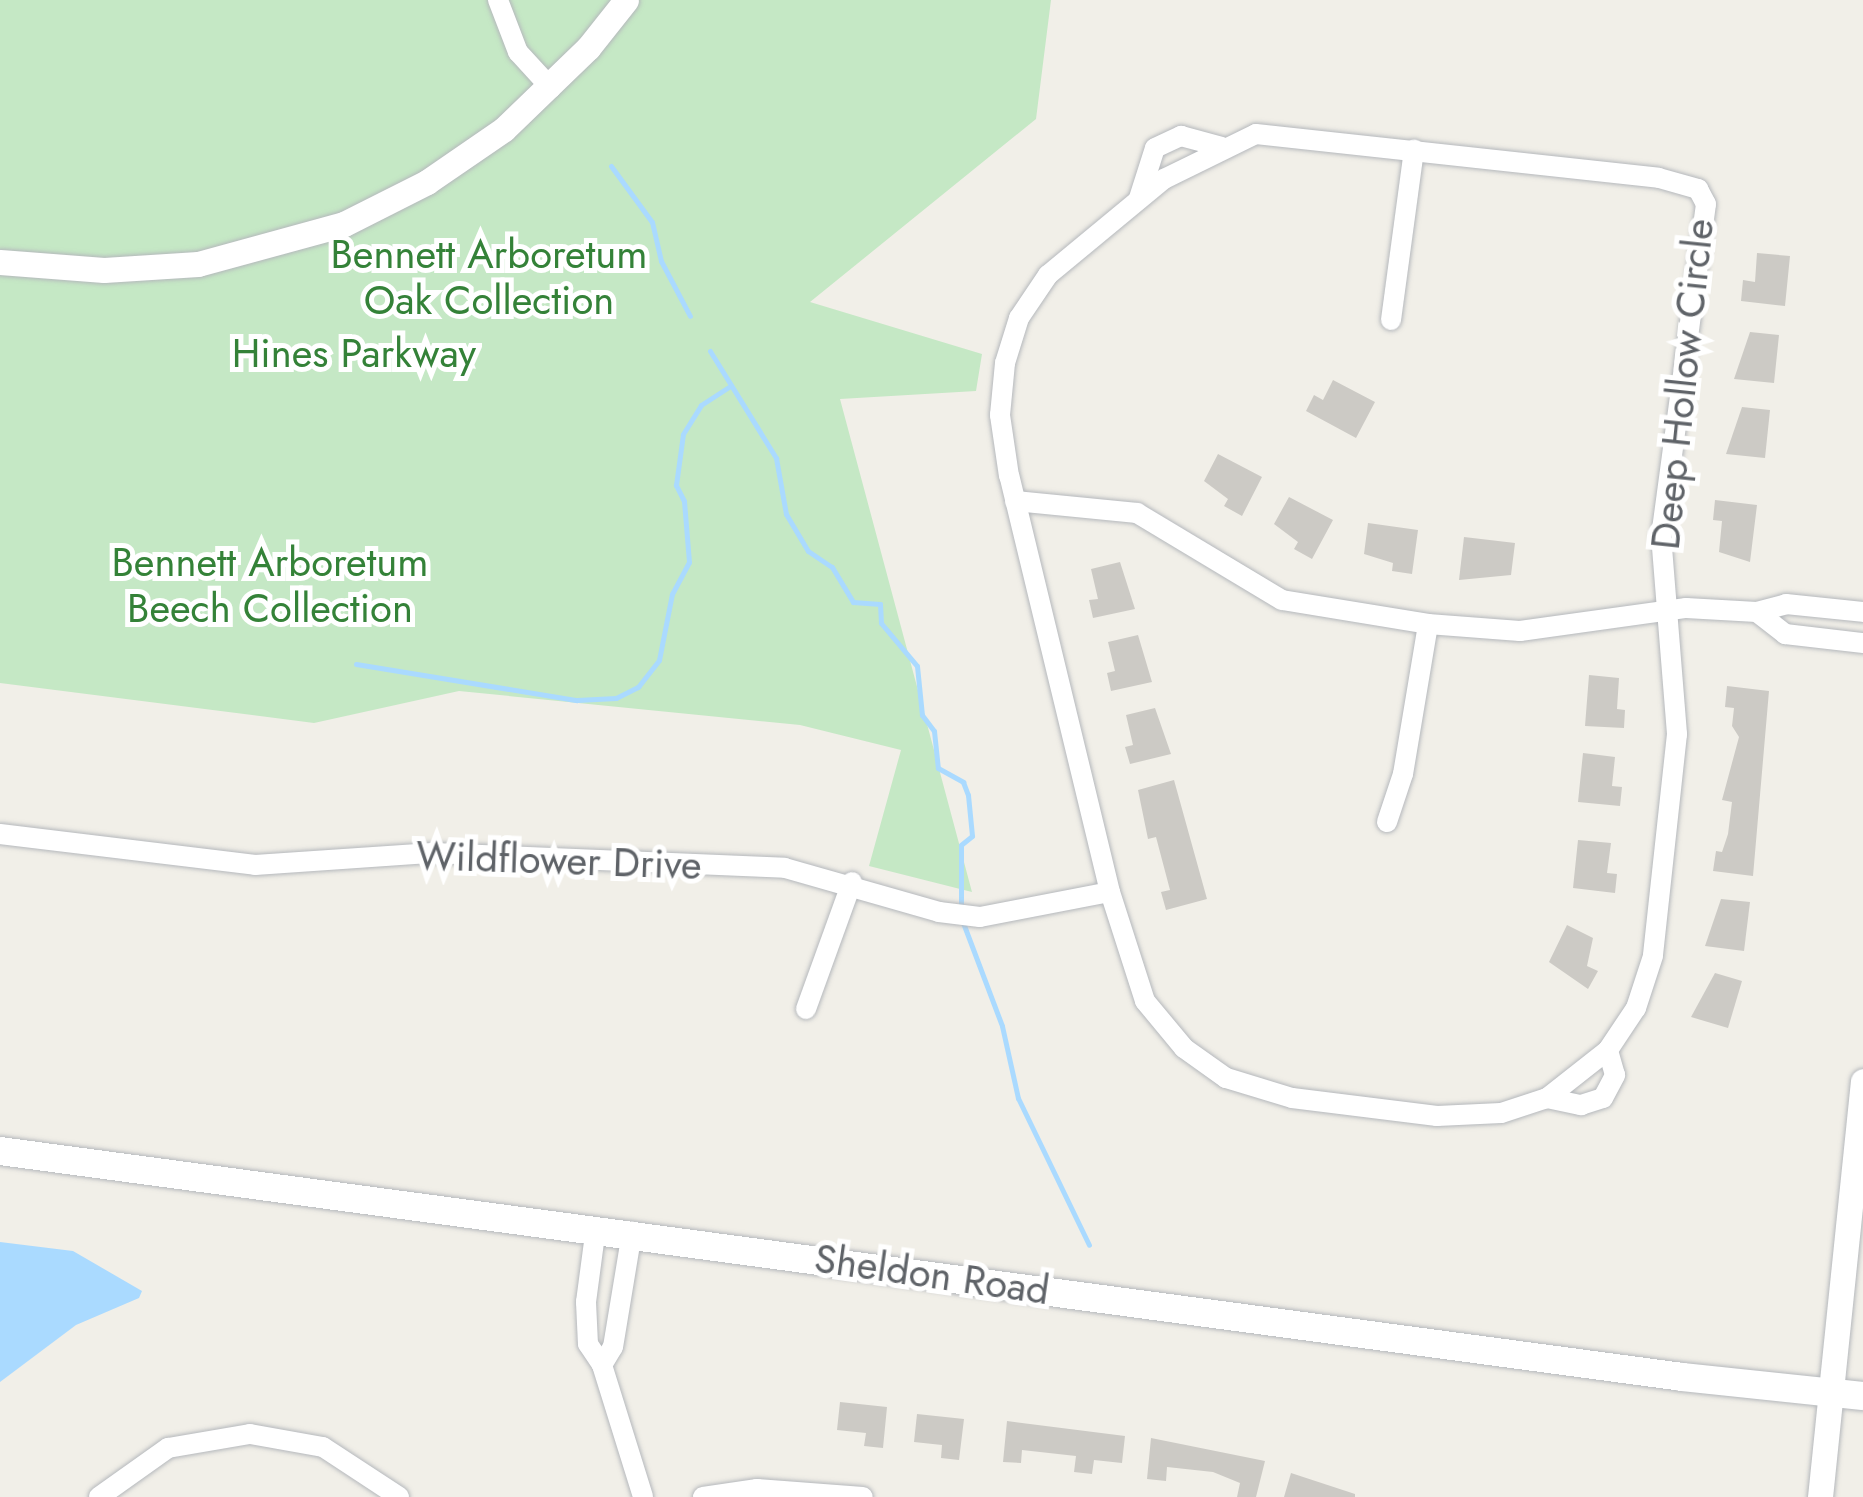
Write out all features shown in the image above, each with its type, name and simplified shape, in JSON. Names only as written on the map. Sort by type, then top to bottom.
[{"type":"main road","name":"Sheldon Road","points":[[0,1151],[596,1227],[1682,1377],[1863,1396]]},
{"type":"street","points":[[498,0],[518,52],[551,88]]},
{"type":"street","points":[[0,262],[165,268],[301,240],[428,182],[551,88],[626,0]]},
{"type":"street","name":"Deep Hollow Circle","points":[[1256,134],[1414,150],[1698,189],[1706,216],[1660,535],[1678,734],[1656,935],[1636,1008],[1608,1050],[1546,1098],[1501,1113],[1451,1117],[1292,1098],[1226,1078],[1184,1048],[1146,1000],[1110,892],[1015,501],[1000,415],[1005,363],[1020,318],[1048,275],[1139,200],[1222,146],[1256,134]]},
{"type":"street","name":"Deep Hollow Circle","points":[[1139,200],[1155,148],[1181,136],[1222,146]]},
{"type":"street","points":[[1391,320],[1414,150]]},
{"type":"street","points":[[1015,501],[1137,513],[1282,600],[1428,624],[1520,631],[1665,611],[1757,612],[1786,604],[1863,612]]},
{"type":"street","points":[[1757,612],[1785,634],[1863,643]]},
{"type":"street","points":[[1387,822],[1403,774],[1428,624]]},
{"type":"street","name":"Wildflower Drive","points":[[0,834],[255,865],[433,853],[784,868],[852,882],[939,912],[980,916],[1110,892]]},
{"type":"street","points":[[806,1009],[852,882]]},
{"type":"street","name":"Deep Hollow Circle","points":[[1546,1098],[1581,1105],[1603,1098],[1615,1075],[1608,1050]]},
{"type":"street","points":[[1820,1497],[1863,1081]]},
{"type":"street","points":[[596,1227],[586,1302],[588,1344],[602,1365],[643,1497]]},
{"type":"street","points":[[602,1365],[613,1347],[632,1232]]},
{"type":"street","points":[[99,1497],[168,1448],[250,1434],[323,1448],[399,1497]]},
{"type":"street","points":[[704,1497],[757,1489],[863,1497]]},
{"type":"green space","name":"Hines Parkway","points":[[0,0],[1051,0],[1036,119],[810,302],[982,354],[976,391],[840,399],[972,892],[869,866],[901,750],[800,725],[459,691],[314,723],[0,683]]},
{"type":"water","points":[[0,1242],[73,1251],[142,1291],[139,1298],[76,1325],[0,1382]]},
{"type":"building","points":[[1757,253],[1790,256],[1785,306],[1741,301],[1743,280],[1755,282]]},
{"type":"building","points":[[1750,332],[1779,335],[1774,383],[1734,379]]},
{"type":"building","points":[[1333,380],[1375,402],[1356,438],[1306,411],[1314,395],[1323,400]]},
{"type":"building","points":[[1742,407],[1770,410],[1765,458],[1726,454]]},
{"type":"building","points":[[1218,454],[1262,477],[1242,516],[1224,506],[1228,499],[1204,481]]},
{"type":"building","points":[[1289,497],[1333,520],[1312,559],[1294,549],[1298,542],[1274,524]]},
{"type":"building","points":[[1715,500],[1757,505],[1750,562],[1719,552],[1722,521],[1713,520]]},
{"type":"building","points":[[1368,523],[1418,530],[1412,574],[1392,571],[1393,563],[1364,554]]},
{"type":"building","points":[[1464,537],[1515,543],[1511,575],[1459,580]]},
{"type":"building","points":[[1120,562],[1135,609],[1093,618],[1089,600],[1098,599],[1091,569]]},
{"type":"building","points":[[1138,635],[1152,682],[1111,691],[1107,673],[1115,671],[1108,642]]},
{"type":"building","points":[[1589,675],[1619,678],[1617,709],[1625,710],[1624,728],[1585,726]]},
{"type":"building","points":[[1727,686],[1769,691],[1753,876],[1713,871],[1716,851],[1722,852],[1728,834],[1732,802],[1722,800],[1739,737],[1732,726],[1734,708],[1725,707]]},
{"type":"building","points":[[1155,708],[1171,754],[1130,764],[1125,747],[1133,745],[1126,715]]},
{"type":"building","points":[[1583,753],[1615,757],[1612,786],[1622,787],[1620,806],[1578,802]]},
{"type":"building","points":[[1174,780],[1207,899],[1166,910],[1161,892],[1170,890],[1156,837],[1148,839],[1138,790]]},
{"type":"building","points":[[1578,840],[1611,843],[1607,873],[1617,874],[1615,893],[1573,888]]},
{"type":"building","points":[[1721,899],[1750,902],[1744,951],[1705,946]]},
{"type":"building","points":[[1567,925],[1593,938],[1587,966],[1598,971],[1588,989],[1549,962]]},
{"type":"building","points":[[1715,973],[1742,981],[1728,1028],[1691,1017]]},
{"type":"building","points":[[840,1402],[887,1407],[883,1448],[864,1446],[866,1433],[837,1430]]},
{"type":"building","points":[[917,1414],[964,1419],[959,1460],[941,1458],[942,1445],[914,1442]]},
{"type":"building","points":[[1007,1421],[1125,1436],[1122,1463],[1094,1460],[1092,1474],[1074,1472],[1076,1456],[1022,1450],[1021,1463],[1003,1462]]},
{"type":"building","points":[[1151,1438],[1265,1461],[1256,1497],[1237,1497],[1240,1483],[1213,1472],[1167,1467],[1166,1481],[1147,1479]]},
{"type":"building","points":[[1291,1473],[1355,1494],[1355,1497],[1284,1497]]},
{"type":"waterway","points":[[611,166],[652,222],[661,261],[690,316]]},
{"type":"waterway","points":[[710,351],[776,458],[786,514],[808,551],[832,567],[853,602],[880,604],[881,623],[917,666],[922,715],[934,731],[938,768],[963,782],[968,795],[972,836],[961,845],[961,909]]},
{"type":"waterway","points":[[356,664],[577,700],[616,698],[638,687],[659,660],[672,594],[689,562],[684,501],[676,485],[683,434],[701,405],[729,387]]},
{"type":"waterway","points":[[962,920],[1002,1026],[1018,1098],[1089,1245]]},
{"type":"park label","name":"Bennett Arboretum Oak Collection","points":[[489,277]]},
{"type":"park label","name":"Bennett Arboretum Beech Collection","points":[[270,585]]}]
